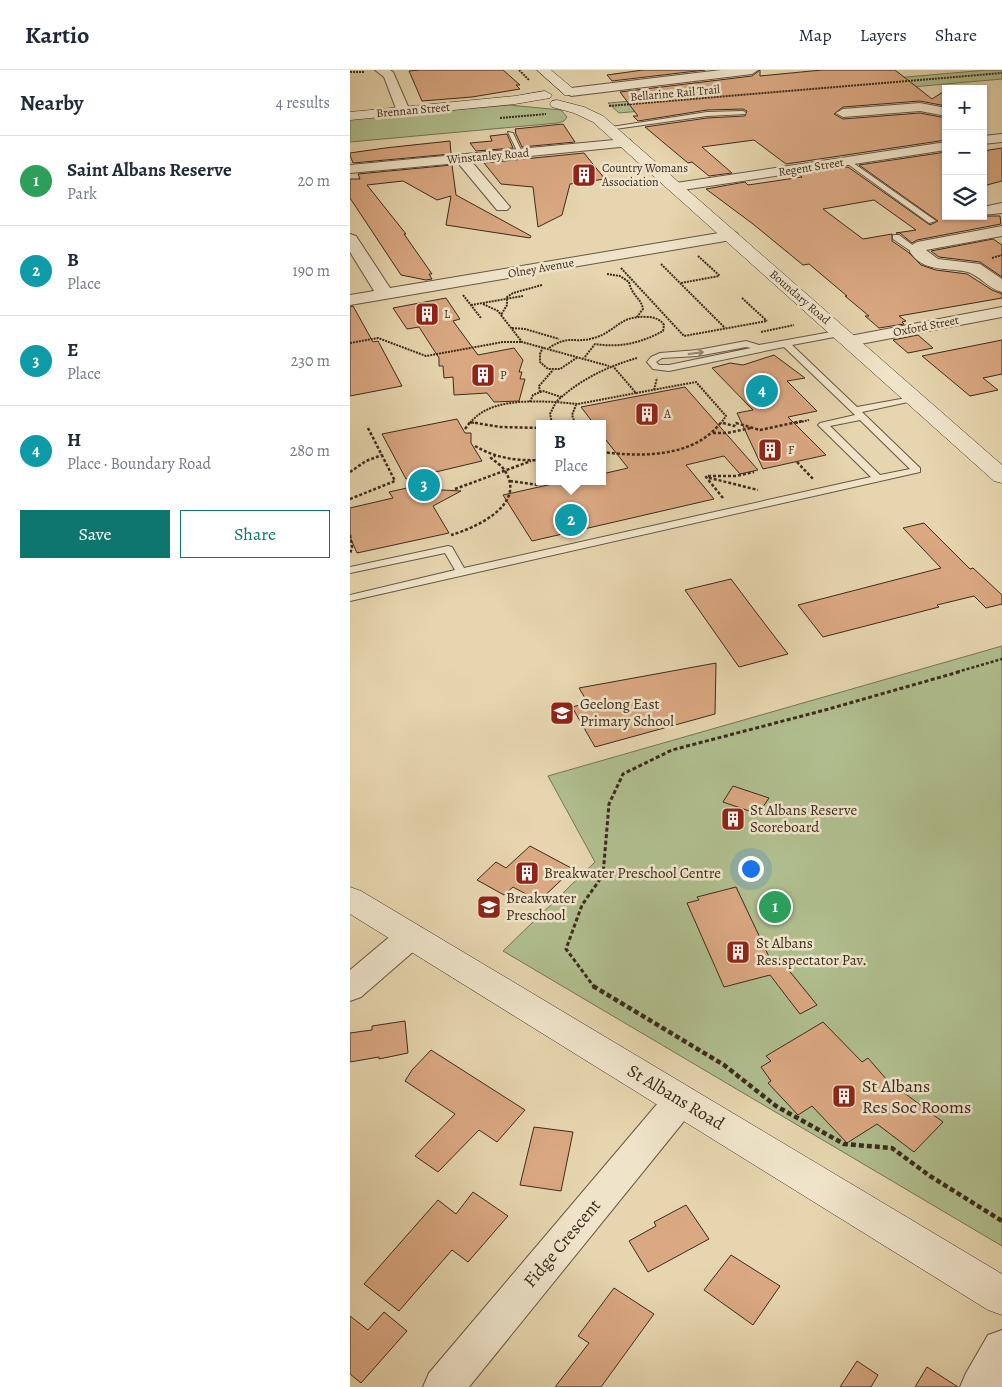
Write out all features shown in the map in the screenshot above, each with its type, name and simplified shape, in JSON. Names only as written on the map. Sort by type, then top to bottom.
[{"type":"main road","points":[[538,70],[546,83],[550,100],[578,102],[582,99],[577,93]]},
{"type":"main road","name":"Boundary Road","points":[[543,70],[577,93],[625,143],[1002,476]]},
{"type":"main road","name":"Brennan Street","points":[[350,116],[475,104],[550,100]]},
{"type":"main road","name":"Boundary Road","points":[[550,100],[599,118]]},
{"type":"main road","name":"St Albans Road","points":[[350,899],[1002,1296]]},
{"type":"street","points":[[381,70],[389,75],[403,111]]},
{"type":"street","points":[[577,93],[605,86],[752,70]]},
{"type":"street","points":[[843,113],[920,107],[942,111]]},
{"type":"street","name":"Winstanley Road","points":[[350,170],[625,143]]},
{"type":"street","name":"Regent Street","points":[[676,187],[942,147]]},
{"type":"street","points":[[462,159],[502,207]]},
{"type":"street","points":[[987,210],[1002,208]]},
{"type":"street","points":[[999,283],[974,268],[934,264],[918,252],[918,248],[923,245],[1002,231]]},
{"type":"street","name":"Olney Avenue","points":[[350,300],[731,236]]},
{"type":"street","points":[[350,239],[385,294]]},
{"type":"street","name":"Oxford Street","points":[[846,337],[1002,312]]},
{"type":"street","points":[[350,988],[411,936]]},
{"type":"street","name":"Fidge Crescent","points":[[443,1387],[681,1100]]},
{"type":"street","points":[[980,1387],[1002,1349]]},
{"type":"lane","points":[[599,118],[743,113]]},
{"type":"lane","points":[[510,133],[521,153]]},
{"type":"lane","points":[[847,161],[932,221]]},
{"type":"lane","points":[[896,237],[918,252]]},
{"type":"lane","points":[[759,348],[748,344],[698,353],[658,357],[652,359],[651,363],[657,367],[670,368],[749,352],[759,348],[846,337]]},
{"type":"lane","points":[[350,598],[917,470],[786,344]]},
{"type":"lane","points":[[878,478],[824,425],[914,398]]},
{"type":"lane","points":[[350,570],[448,549],[461,572]]},
{"type":"path","name":"Bellarine Rail Trail","points":[[599,118],[625,106],[1002,72]]},
{"type":"path","points":[[498,119],[543,115],[576,109]]},
{"type":"path","points":[[661,264],[725,328]]},
{"type":"path","points":[[619,266],[684,336],[767,320],[742,298]]},
{"type":"path","points":[[603,273],[620,276],[630,283],[632,294],[643,305],[643,309],[637,317]]},
{"type":"path","points":[[680,283],[720,276]]},
{"type":"path","points":[[501,315],[507,304],[508,296],[548,282]]},
{"type":"path","points":[[471,305],[523,296]]},
{"type":"path","points":[[482,303],[498,311],[522,342]]},
{"type":"path","points":[[512,328],[525,329],[560,339],[591,340],[608,331],[618,322],[637,317],[658,319],[664,325],[664,330],[648,340],[638,343],[610,345],[595,344],[591,340]]},
{"type":"path","points":[[757,332],[794,325]]},
{"type":"path","points":[[350,343],[378,338],[426,356],[503,342],[522,342],[611,365],[636,393]]},
{"type":"path","points":[[548,348],[560,339]]},
{"type":"path","points":[[584,358],[595,344]]},
{"type":"path","points":[[543,347],[538,354],[538,359],[545,368],[553,370],[564,367],[578,356]]},
{"type":"path","points":[[551,420],[550,414],[556,402],[579,382],[611,365],[646,356]]},
{"type":"path","points":[[540,392],[539,386],[553,370]]},
{"type":"path","points":[[465,429],[482,412],[506,405],[530,402],[577,404],[696,382],[726,416],[713,433],[690,446],[663,452],[633,455],[606,452]]},
{"type":"path","points":[[530,402],[533,395],[540,392],[561,397]]},
{"type":"path","points":[[574,420],[572,415],[577,404]]},
{"type":"path","points":[[722,423],[734,426],[736,423],[760,430],[813,420]]},
{"type":"path","points":[[470,422],[500,427],[536,428]]},
{"type":"path","points":[[350,499],[395,481],[367,426]]},
{"type":"path","points":[[713,433],[727,433],[751,428]]},
{"type":"path","points":[[475,446],[495,456],[511,460],[536,460]]},
{"type":"path","points":[[350,472],[366,461],[382,455]]},
{"type":"path","points":[[446,536],[473,527],[496,514],[508,500],[511,489],[510,481],[505,470],[491,458],[495,456]]},
{"type":"path","points":[[455,489],[531,460]]},
{"type":"path","points":[[797,462],[823,491]]},
{"type":"path","points":[[706,477],[739,476],[754,472]]},
{"type":"path","points":[[706,477],[766,492]]},
{"type":"path","points":[[706,477],[734,511]]},
{"type":"path","points":[[510,481],[536,485]]},
{"type":"path","points":[[350,535],[352,547],[350,554],[355,555]]},
{"type":"path","points":[[1002,658],[825,710],[672,750],[623,774],[609,804],[603,876],[582,905],[566,949],[592,986],[724,1065],[776,1106],[844,1144],[892,1148],[930,1176],[1002,1221]]},
{"type":"green space","points":[[1002,70],[1002,79],[619,113],[608,103]]},
{"type":"green space","points":[[509,105],[561,110],[567,117],[564,121],[558,123],[350,142],[350,119]]},
{"type":"green space","points":[[1002,646],[1002,1246],[503,951],[595,862],[548,776]]},
{"type":"building","points":[[503,70],[520,85],[516,85],[520,89],[472,97],[422,101],[409,71]]},
{"type":"building","points":[[643,70],[705,70],[612,81],[607,75]]},
{"type":"building","points":[[760,70],[760,76],[822,70],[895,70],[932,99],[942,93],[942,105],[920,101],[843,107],[834,114],[843,119],[920,113],[942,117],[942,141],[786,164],[754,140],[702,147],[732,173],[709,176],[692,162],[688,163],[645,127],[707,118],[745,116],[747,111],[743,109],[707,110],[638,121],[633,116],[638,116],[620,92],[752,76]]},
{"type":"building","points":[[563,124],[575,142],[522,147],[515,132],[515,129]]},
{"type":"building","points":[[507,134],[513,148],[476,151],[470,143],[492,141],[490,136]]},
{"type":"building","points":[[450,141],[451,154],[353,163],[350,155],[350,153],[385,148]]},
{"type":"building","points":[[1002,148],[1002,181],[987,185],[987,175],[987,150]]},
{"type":"building","points":[[584,153],[605,179],[570,184],[562,215],[538,227],[533,187],[501,184],[484,163]]},
{"type":"building","points":[[942,153],[942,220],[987,220],[987,216],[1000,216],[1001,224],[917,240],[912,243],[900,233],[896,233],[916,230],[874,200],[823,209],[863,239],[892,234],[892,241],[908,252],[921,265],[936,270],[967,274],[1002,294],[1002,298],[899,316],[906,321],[902,322],[904,324],[879,328],[865,316],[869,316],[809,264],[803,265],[706,189],[745,182],[748,185],[802,177],[798,174],[848,167],[930,225],[938,221],[859,165]]},
{"type":"building","points":[[452,165],[456,195],[531,236],[530,238],[446,225],[451,196],[437,200],[403,181],[367,185],[406,234],[404,234],[432,274],[429,274],[432,279],[426,280],[401,275],[350,198],[350,179],[360,179],[358,174]]},
{"type":"building","points":[[993,239],[1002,245],[1002,277],[980,262],[939,257],[931,251]]},
{"type":"building","points":[[446,298],[460,319],[453,321],[478,355],[514,348],[523,360],[519,372],[522,372],[520,379],[525,379],[519,401],[494,402],[487,393],[454,395],[453,377],[444,378],[443,366],[439,366],[439,358],[419,327],[407,329],[393,308]]},
{"type":"building","points":[[353,306],[373,342],[378,341],[402,386],[350,396],[350,307]]},
{"type":"building","points":[[918,335],[933,348],[908,353],[893,340]]},
{"type":"building","points":[[1002,340],[1002,374],[983,378],[998,390],[970,396],[922,356]]},
{"type":"building","points":[[774,355],[805,378],[787,381],[817,411],[788,417],[826,455],[763,469],[737,413],[753,410],[712,368],[730,363],[743,365]]},
{"type":"building","points":[[685,387],[758,470],[740,474],[724,456],[686,465],[714,499],[532,541],[503,495],[548,485],[606,485],[606,473],[628,468],[606,440],[606,420],[591,420],[581,407]]},
{"type":"building","points":[[457,419],[465,433],[471,433],[471,443],[482,461],[406,479],[382,434]]},
{"type":"building","points":[[407,488],[461,491],[433,506],[449,533],[357,553],[350,537],[350,508],[393,498],[389,492]]},
{"type":"building","points":[[924,523],[970,569],[973,568],[1002,595],[1002,604],[986,608],[974,596],[823,637],[798,605],[941,568],[903,528]]},
{"type":"building","points":[[731,579],[788,654],[739,667],[685,590]]},
{"type":"building","points":[[716,663],[715,714],[595,747],[572,707],[588,703],[579,688]]},
{"type":"building","points":[[733,786],[769,798],[758,814],[723,802]]},
{"type":"building","name":"Breakwater Preschool Centre","points":[[530,846],[573,869],[539,901],[513,887],[504,895],[477,880],[496,862],[506,868]]},
{"type":"building","name":"St Albans Res.spectator Pav.","points":[[736,887],[771,961],[778,957],[817,1005],[800,1014],[770,975],[724,987],[687,903],[699,900],[697,897]]},
{"type":"building","points":[[405,1021],[408,1053],[350,1062],[350,1033],[372,1030],[372,1026]]},
{"type":"building","name":"St Albans Res Soc Rooms","points":[[823,1022],[862,1062],[868,1058],[887,1080],[943,1122],[914,1152],[877,1124],[847,1143],[812,1106],[798,1115],[768,1083],[771,1081],[761,1067],[771,1061],[766,1056]]},
{"type":"building","points":[[431,1050],[525,1110],[497,1142],[479,1130],[438,1172],[415,1156],[455,1114],[405,1081],[412,1070]]},
{"type":"building","points":[[534,1127],[573,1132],[561,1191],[520,1185]]},
{"type":"building","points":[[473,1192],[508,1216],[468,1262],[452,1250],[399,1311],[364,1284],[438,1200],[456,1214]]},
{"type":"building","points":[[686,1205],[709,1239],[648,1272],[629,1241],[656,1226],[654,1222]]},
{"type":"building","points":[[731,1255],[780,1286],[753,1325],[704,1290]]},
{"type":"building","points":[[614,1288],[654,1314],[601,1387],[555,1387],[589,1343],[578,1336]]},
{"type":"building","points":[[384,1312],[407,1331],[361,1383],[350,1374],[350,1316],[368,1330]]},
{"type":"building","points":[[857,1361],[878,1375],[871,1387],[840,1387]]},
{"type":"building","points":[[927,1367],[958,1387],[915,1387]]},
{"type":"place","name":"Country Womans Association","points":[[584,175]]},
{"type":"place","name":"L","points":[[427,314]]},
{"type":"place","name":"P","points":[[483,375]]},
{"type":"place","name":"H","points":[[762,391]]},
{"type":"place","name":"A","points":[[647,414]]},
{"type":"place","name":"F","points":[[770,450]]},
{"type":"place","name":"E","points":[[424,485]]},
{"type":"place","name":"B","points":[[571,520]]},
{"type":"place","name":"Geelong East Primary School","points":[[562,713]]},
{"type":"place","name":"St Albans Reserve Scoreboard","points":[[733,819]]},
{"type":"place","name":"Breakwater Preschool Centre","points":[[527,873]]},
{"type":"place","name":"Breakwater Preschool","points":[[489,907]]},
{"type":"place","name":"Saint Albans Reserve","points":[[775,907]]},
{"type":"place","name":"St Albans Res.spectator Pav.","points":[[738,952]]},
{"type":"place","name":"St Albans Res Soc Rooms","points":[[844,1096]]}]
